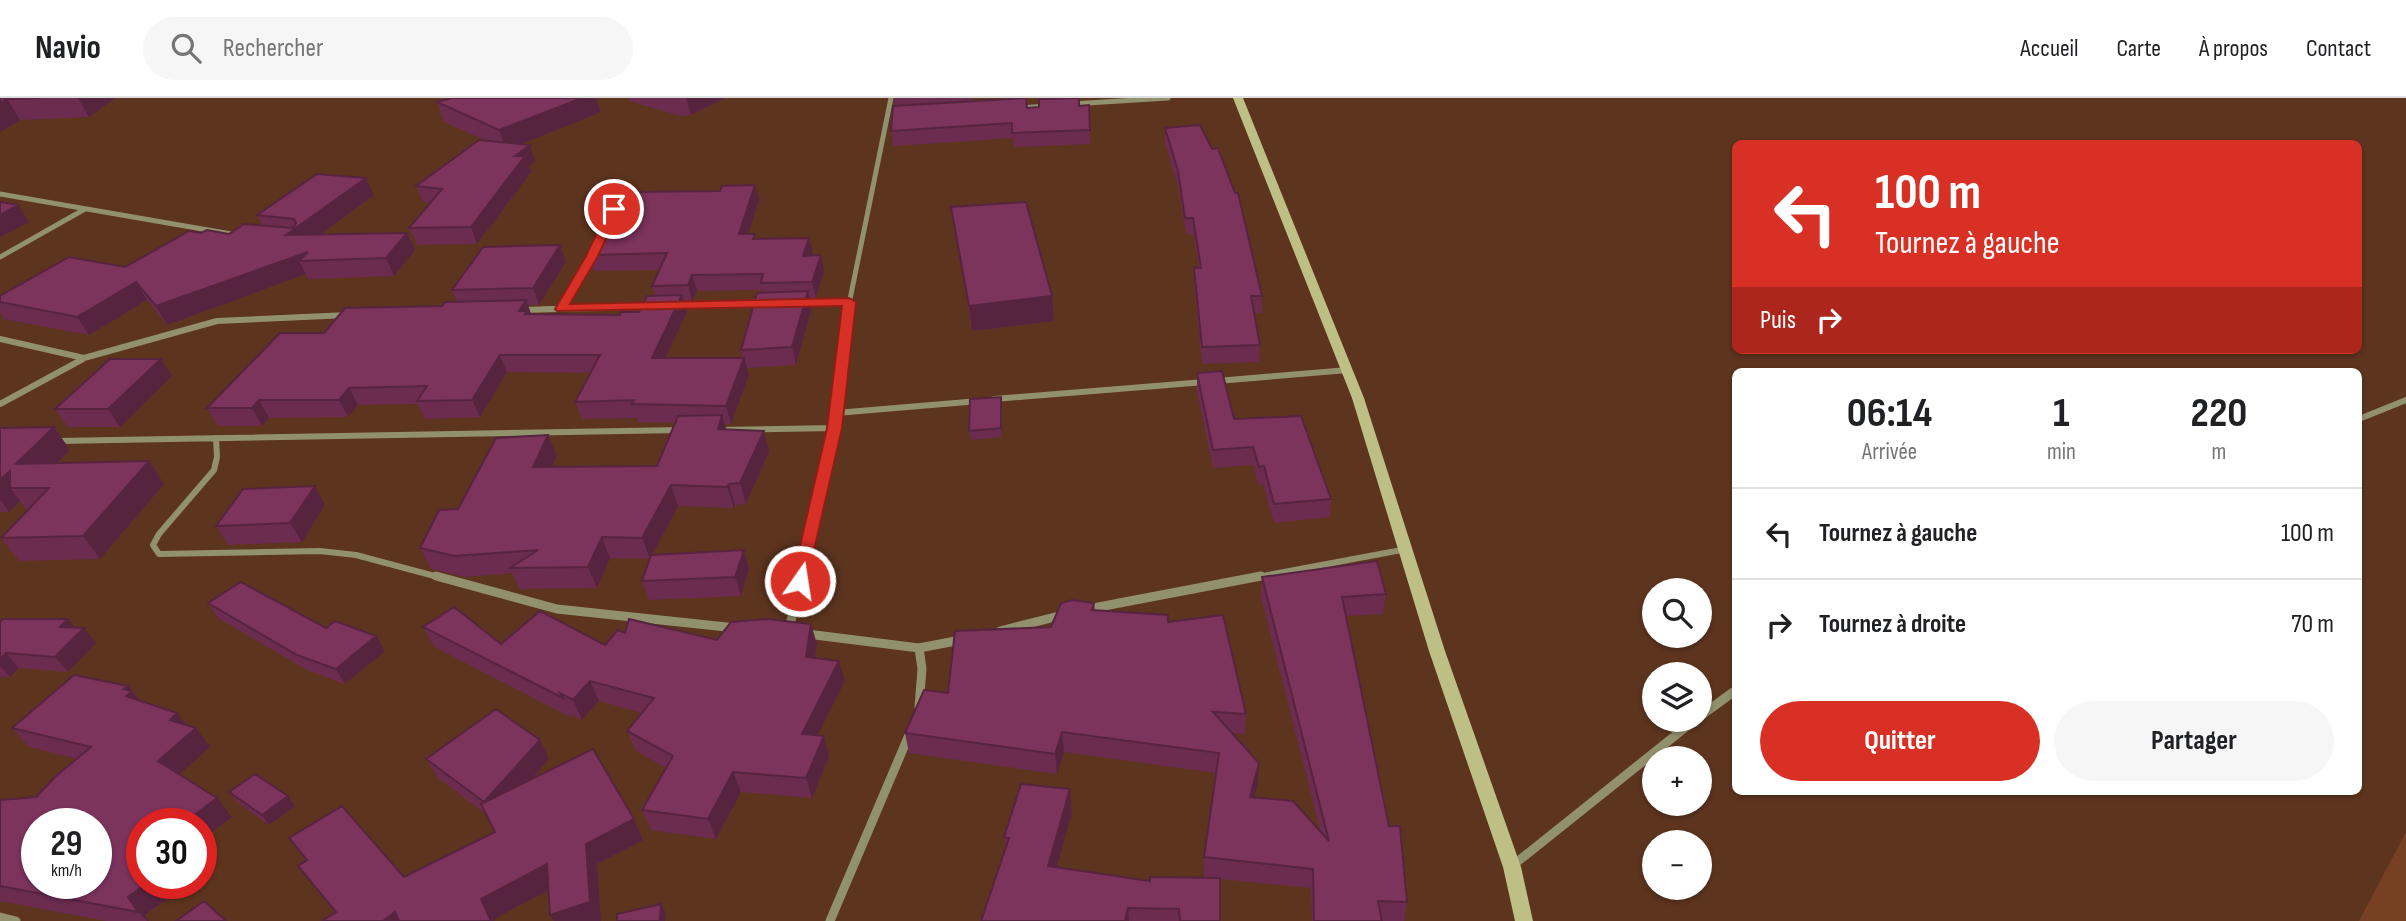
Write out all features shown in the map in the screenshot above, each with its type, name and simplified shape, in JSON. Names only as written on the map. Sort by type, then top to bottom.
[{"type":"main road","points":[[1238,98],[1348,370],[1408,549],[1437,651],[1512,867],[1524,921]]},
{"type":"street","points":[[789,632],[835,428],[849,302],[891,98]]},
{"type":"street","points":[[1008,108],[1168,98]]},
{"type":"street","points":[[888,116],[901,115]]},
{"type":"street","points":[[0,194],[242,235]]},
{"type":"street","points":[[0,257],[86,209]]},
{"type":"street","points":[[561,309],[592,256],[614,209]]},
{"type":"street","points":[[794,303],[849,302]]},
{"type":"street","points":[[671,306],[767,303]]},
{"type":"street","points":[[507,310],[657,306]]},
{"type":"street","points":[[0,404],[84,359],[217,321],[357,315]]},
{"type":"street","points":[[0,340],[84,359]]},
{"type":"street","points":[[836,413],[1348,370]]},
{"type":"street","points":[[2362,418],[2406,400]]},
{"type":"street","points":[[713,430],[835,428]]},
{"type":"street","points":[[54,441],[686,430]]},
{"type":"street","points":[[216,438],[218,463],[211,476],[159,531],[153,545],[159,554],[320,551],[356,555],[557,609],[747,629]]},
{"type":"street","points":[[1083,610],[1408,549]]},
{"type":"street","points":[[995,632],[1071,613]]},
{"type":"street","points":[[775,631],[919,648],[969,638]]},
{"type":"street","points":[[917,716],[922,694],[919,648]]},
{"type":"street","points":[[1712,708],[1732,693]]},
{"type":"street","points":[[830,921],[911,729]]},
{"type":"street","points":[[1512,867],[1681,732]]},
{"type":"street","points":[[0,917],[16,921]]},
{"type":"shaded area","points":[[2406,832],[2406,921],[2359,921]]},
{"type":"building","points":[[0,98],[41,98],[7,99],[0,103]]},
{"type":"building","points":[[452,98],[582,98],[499,130],[437,102]]},
{"type":"building","points":[[1026,98],[1027,108],[1039,107],[1039,99],[1079,98],[1079,106],[1089,105],[1090,130],[1012,133],[1012,123],[891,131],[893,106]]},
{"type":"building","points":[[1200,125],[1212,149],[1218,148],[1235,193],[1238,193],[1262,296],[1251,296],[1260,345],[1202,347],[1194,268],[1201,268],[1193,218],[1185,218],[1178,171],[1165,128]]},
{"type":"building","points":[[479,140],[530,145],[515,156],[525,156],[471,227],[409,228],[442,189],[416,186]]},
{"type":"building","points":[[317,174],[366,178],[286,235],[407,233],[386,258],[299,261],[308,252],[156,306],[136,282],[77,317],[0,302],[0,296],[69,257],[125,267],[189,231],[201,233],[207,230],[229,234],[244,224],[293,228],[296,223],[294,219],[257,215]]},
{"type":"building","points":[[755,185],[739,234],[755,234],[753,239],[809,238],[803,256],[821,255],[812,282],[761,283],[763,274],[692,275],[688,285],[652,286],[667,253],[589,255],[630,192],[720,191],[722,186]]},
{"type":"building","points":[[0,202],[18,205],[0,215]]},
{"type":"building","points":[[1026,202],[1052,296],[969,306],[951,207]]},
{"type":"building","points":[[560,245],[533,288],[452,290],[483,247]]},
{"type":"building","points":[[808,291],[792,347],[741,350],[757,293]]},
{"type":"building","points":[[682,295],[652,358],[744,358],[726,406],[632,404],[634,400],[575,402],[600,355],[500,355],[472,400],[417,401],[427,386],[349,388],[339,400],[259,400],[252,408],[207,408],[280,333],[324,333],[345,308],[442,306],[445,302],[526,300],[519,311],[527,311],[525,314],[620,315],[621,312],[639,312],[647,296]]},
{"type":"building","points":[[110,359],[161,359],[108,409],[55,409]]},
{"type":"building","points":[[1222,371],[1234,419],[1301,416],[1331,499],[1274,504],[1264,466],[1259,467],[1253,447],[1213,450],[1197,373]]},
{"type":"building","points":[[1001,397],[1001,428],[969,431],[970,399]]},
{"type":"building","points":[[722,415],[718,429],[764,431],[740,483],[729,484],[727,487],[671,485],[642,538],[602,537],[588,567],[510,568],[538,550],[454,556],[420,548],[439,510],[458,509],[496,438],[548,435],[533,467],[657,466],[678,416]]},
{"type":"building","points":[[54,427],[16,464],[149,461],[83,536],[1,538],[49,488],[10,488],[10,471],[0,480],[0,428]]},
{"type":"building","points":[[315,486],[290,523],[216,526],[243,489]]},
{"type":"building","points":[[744,550],[735,577],[642,581],[651,555]]},
{"type":"building","points":[[1377,561],[1386,594],[1342,597],[1389,826],[1400,826],[1407,902],[1378,901],[1382,921],[1314,921],[1313,869],[1204,857],[1219,753],[1062,732],[1055,754],[905,733],[924,690],[948,693],[955,631],[1051,627],[1061,603],[1072,600],[1094,603],[1092,610],[1168,615],[1168,622],[1223,615],[1246,714],[1213,712],[1259,763],[1250,797],[1293,801],[1329,841],[1262,577]]},
{"type":"building","points":[[241,582],[326,628],[335,621],[376,636],[336,669],[297,655],[208,603]]},
{"type":"building","points":[[454,607],[501,644],[540,611],[605,645],[618,630],[625,633],[629,619],[717,640],[731,622],[768,619],[811,624],[806,657],[839,661],[802,734],[824,736],[806,778],[733,772],[708,819],[642,810],[673,756],[627,731],[654,698],[590,681],[573,700],[560,693],[563,698],[423,627]]},
{"type":"building","points":[[3,619],[68,619],[60,627],[84,628],[55,657],[6,653],[0,659],[0,622]]},
{"type":"building","points":[[74,675],[128,686],[124,689],[132,691],[126,696],[177,713],[170,720],[196,728],[158,761],[217,798],[204,808],[126,808],[126,899],[129,899],[138,912],[69,899],[112,899],[112,808],[21,808],[21,890],[0,886],[0,800],[36,797],[91,747],[12,728]]},
{"type":"building","points":[[496,709],[540,740],[484,802],[426,759]]},
{"type":"building","points":[[593,749],[634,819],[586,844],[590,902],[550,915],[547,864],[481,899],[491,921],[399,921],[395,912],[383,921],[322,921],[336,912],[298,866],[307,860],[289,838],[342,806],[404,877],[495,832],[481,804]]},
{"type":"building","points":[[255,774],[288,796],[262,815],[229,792]]},
{"type":"building","points":[[1021,784],[1070,789],[1048,866],[1150,881],[1150,877],[1220,878],[1220,921],[1180,921],[1179,909],[1128,908],[1125,921],[981,921],[1009,838],[1004,837]]},
{"type":"building","points":[[204,901],[226,921],[176,921]]},
{"type":"building","points":[[661,904],[660,921],[617,921],[617,914]]},
{"type":"route","points":[[614,209],[592,256],[561,309],[849,302],[835,428],[800,581]]}]
